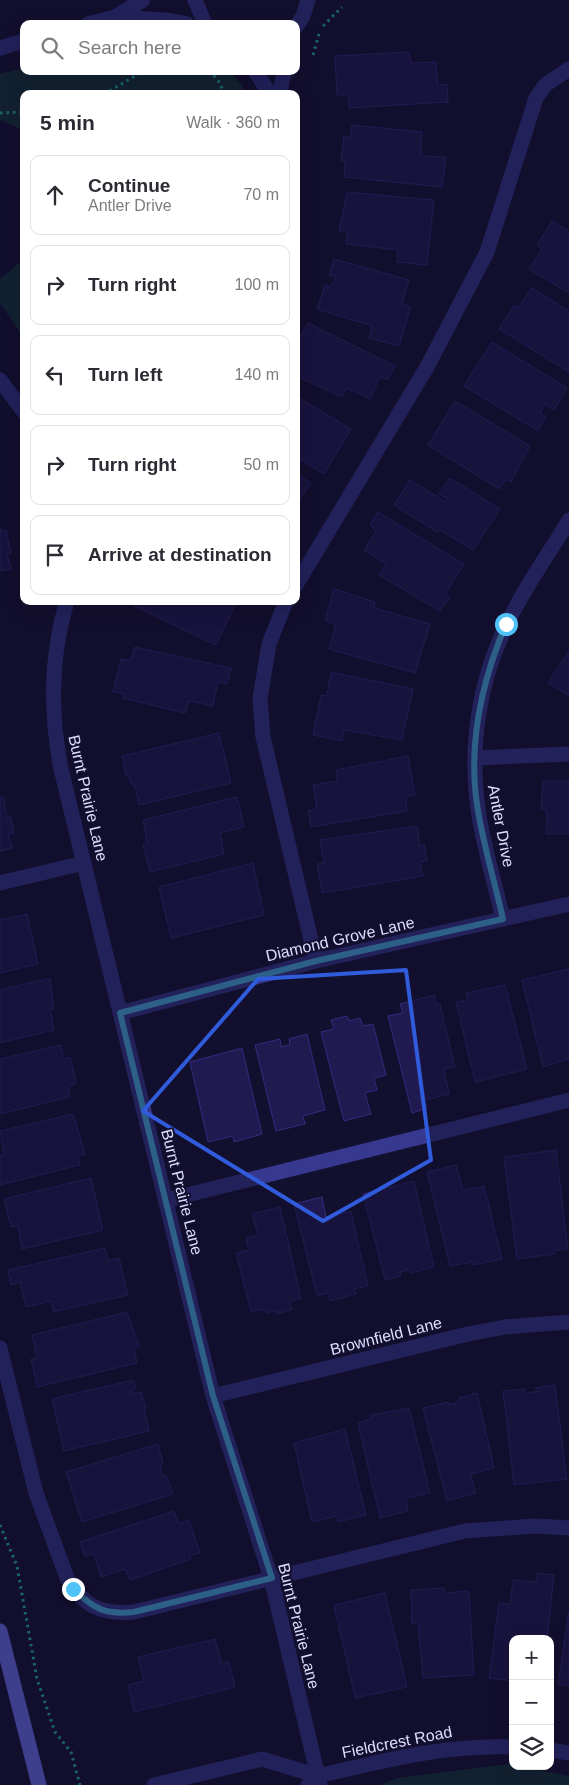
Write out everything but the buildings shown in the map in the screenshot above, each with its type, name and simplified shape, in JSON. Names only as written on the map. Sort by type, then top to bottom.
[{"type":"main road","points":[[0,1630],[39,1785]]},
{"type":"street","points":[[102,20],[115,16],[143,0]]},
{"type":"street","points":[[195,0],[203,20]]},
{"type":"street","points":[[300,20],[310,2]]},
{"type":"street","points":[[115,16],[165,20]]},
{"type":"street","points":[[0,48],[20,42]]},
{"type":"street","points":[[300,577],[427,367],[487,252],[536,98],[545,85],[569,69]]},
{"type":"street","points":[[258,75],[267,90]]},
{"type":"street","points":[[281,90],[283,75]]},
{"type":"street","points":[[0,380],[20,407]]},
{"type":"street","name":"Antler Drive","points":[[503,919],[478,810],[475,758],[480,703],[496,650],[520,600],[569,520]]},
{"type":"street","name":"Burnt Prairie Lane","points":[[66,605],[56,647],[52,709],[61,769],[213,1396],[272,1578],[315,1782]]},
{"type":"street","points":[[284,605],[269,644],[260,698],[263,737],[316,961]]},
{"type":"street","points":[[475,758],[569,754]]},
{"type":"street","points":[[0,883],[84,864]]},
{"type":"street","name":"Diamond Grove Lane","points":[[120,1013],[316,961],[569,904]]},
{"type":"street","points":[[167,1200],[569,1100]]},
{"type":"street","name":"Brownfield Lane","points":[[213,1396],[505,1326],[569,1322]]},
{"type":"street","points":[[0,1348],[36,1493],[67,1578],[73,1589],[96,1608],[115,1614],[134,1612],[465,1531],[535,1526],[569,1528]]},
{"type":"street","name":"Fieldcrest Road","points":[[154,1785],[262,1759],[315,1782],[426,1752],[459,1748],[509,1747]]},
{"type":"street","points":[[554,1751],[569,1753]]},
{"type":"path","points":[[313,55],[320,30],[342,7]]},
{"type":"path","points":[[111,90],[137,75]]},
{"type":"path","points":[[213,75],[223,90]]},
{"type":"path","points":[[0,113],[20,112]]},
{"type":"path","points":[[0,1525],[17,1566],[38,1679],[55,1732],[71,1752],[80,1785]]},
{"type":"highlighted area","points":[[406,970],[431,1160],[323,1221],[143,1111],[258,979]]},
{"type":"green space","points":[[20,69],[20,75],[233,75],[242,85],[243,90],[20,90],[20,128],[0,120],[0,74]]},
{"type":"green space","points":[[20,262],[20,332],[0,303],[0,279]]},
{"type":"green space","points":[[509,1764],[509,1770],[539,1770],[569,1776],[569,1785],[380,1785],[397,1778]]},
{"type":"route","points":[[73,1589],[96,1608],[115,1614],[134,1612],[272,1578],[224,1435],[213,1396],[167,1200],[120,1013],[316,961],[503,919],[478,810],[475,758],[476,730],[480,703],[487,676],[506,624]]}]
